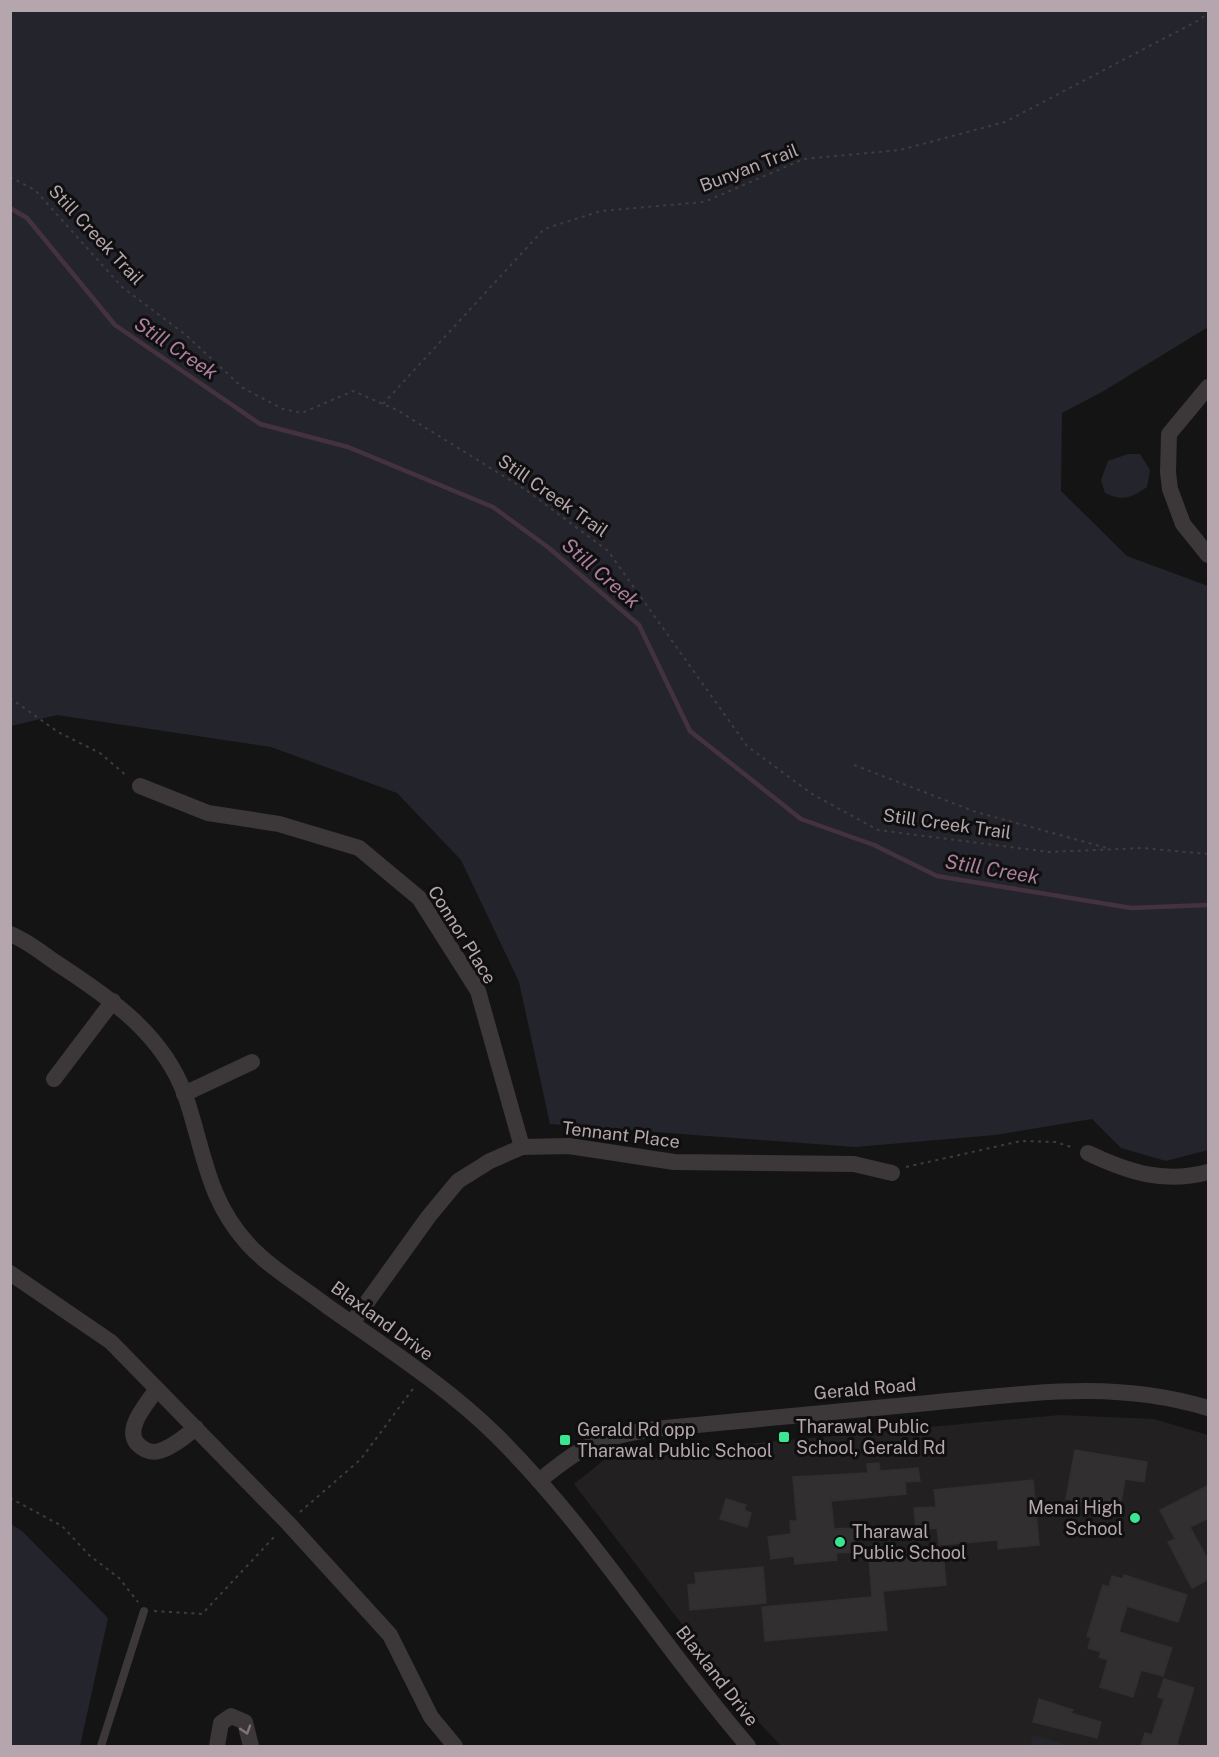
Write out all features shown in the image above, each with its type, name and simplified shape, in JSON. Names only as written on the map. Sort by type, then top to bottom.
[{"type":"street","points":[[1203,550],[1182,524],[1170,489],[1169,435],[1209,387]]},
{"type":"street","name":"Connor Place","points":[[140,786],[208,813],[279,824],[358,849],[419,898],[478,991],[522,1147]]},
{"type":"street","name":"Blaxland Drive","points":[[10,934],[113,1002],[146,1030],[168,1061],[184,1094],[206,1175],[236,1228],[248,1244],[279,1271],[424,1374],[496,1436],[573,1520],[720,1714],[748,1746]]},
{"type":"street","points":[[54,1079],[113,1002]]},
{"type":"street","points":[[184,1094],[252,1062]]},
{"type":"street","name":"Tennant Place","points":[[352,1323],[429,1216],[458,1181],[490,1161],[522,1147],[569,1146],[674,1162],[854,1164],[892,1173]]},
{"type":"street","points":[[1088,1153],[1138,1175],[1174,1178],[1209,1172]]},
{"type":"street","points":[[10,1273],[111,1342],[288,1523],[390,1635],[432,1717],[455,1746]]},
{"type":"street","points":[[156,1390],[134,1427],[135,1441],[139,1446],[146,1450],[160,1451],[196,1428]]},
{"type":"street","name":"Gerald Road","points":[[539,1481],[574,1452],[597,1441],[655,1429],[1044,1390],[1134,1391],[1209,1407]]},
{"type":"street","points":[[217,1746],[221,1723],[231,1716],[245,1722],[251,1746]]},
{"type":"lane","points":[[101,1746],[144,1611]]},
{"type":"path","name":"Bunyan Trail","points":[[383,404],[544,230],[601,211],[704,202],[804,159],[900,150],[1005,123],[1201,19],[1209,12]]},
{"type":"path","name":"Still Creek Trail","points":[[10,177],[35,190],[122,287],[187,336],[243,388],[283,409],[302,413],[353,391],[383,404],[526,490],[608,551],[747,746],[812,794],[878,830],[1049,852],[1142,848],[1209,854]]},
{"type":"path","points":[[10,698],[58,732],[100,753],[140,786]]},
{"type":"path","points":[[854,765],[976,812],[1109,849]]},
{"type":"path","points":[[892,1173],[917,1163],[1021,1141],[1056,1142],[1088,1153]]},
{"type":"path","points":[[10,1498],[62,1526],[89,1555],[119,1578],[144,1611],[202,1614],[288,1523],[361,1459],[424,1374]]},
{"type":"shaded area","points":[[10,11],[1208,11],[1208,327],[1102,392],[1062,413],[1061,491],[1127,556],[1208,586],[1208,1150],[1166,1161],[1121,1148],[1092,1119],[995,1135],[855,1147],[550,1124],[519,982],[461,860],[397,793],[271,747],[57,715],[11,726]]},
{"type":"shaded area","points":[[1128,454],[1140,454],[1150,470],[1147,487],[1127,497],[1111,496],[1105,493],[1101,480],[1108,461]]},
{"type":"shaded area","name":"Tharawal Public School","points":[[1060,1415],[1154,1419],[1208,1435],[1208,1746],[781,1746],[751,1714],[574,1484],[604,1460],[712,1447]]},
{"type":"shaded area","points":[[11,1524],[22,1531],[108,1618],[80,1746],[11,1746]]},
{"type":"shaded area","points":[[1033,1735],[1070,1746],[1030,1746]]},
{"type":"building","points":[[1075,1450],[1147,1462],[1144,1482],[1125,1479],[1120,1509],[1066,1499]]},
{"type":"building","points":[[879,1463],[880,1471],[918,1468],[920,1481],[905,1482],[906,1494],[831,1501],[834,1529],[853,1528],[855,1552],[836,1553],[837,1560],[795,1564],[794,1556],[771,1559],[768,1537],[791,1534],[790,1521],[797,1521],[793,1477],[868,1473],[867,1464]]},
{"type":"building","points":[[1033,1480],[1039,1545],[998,1549],[998,1540],[939,1545],[937,1528],[916,1530],[914,1508],[936,1507],[934,1490]]},
{"type":"building","points":[[1209,1485],[1209,1518],[1190,1527],[1209,1562],[1209,1579],[1192,1588],[1168,1542],[1175,1539],[1160,1510]]},
{"type":"building","points":[[726,1499],[746,1505],[744,1510],[751,1513],[747,1527],[720,1519]]},
{"type":"building","points":[[943,1551],[946,1585],[883,1591],[887,1630],[765,1641],[762,1607],[872,1597],[869,1557]]},
{"type":"building","points":[[763,1567],[766,1603],[690,1610],[688,1585],[696,1584],[695,1573]]},
{"type":"building","points":[[1124,1575],[1187,1595],[1178,1622],[1127,1606],[1119,1632],[1172,1648],[1163,1676],[1141,1670],[1133,1697],[1100,1687],[1108,1660],[1099,1657],[1101,1652],[1088,1648],[1091,1637],[1087,1636],[1103,1585],[1109,1587],[1112,1576],[1123,1579]]},
{"type":"building","points":[[1164,1679],[1194,1688],[1177,1743],[1180,1746],[1141,1746],[1145,1733],[1152,1735],[1164,1699],[1158,1697]]},
{"type":"building","points":[[1039,1699],[1073,1710],[1071,1713],[1101,1722],[1097,1738],[1033,1722]]},
{"type":"waterway","name":"Still Creek","points":[[10,208],[27,218],[115,325],[260,424],[348,447],[493,507],[549,548],[639,625],[690,731],[801,819],[874,845],[937,876],[1131,908],[1208,905]]},
{"type":"place","name":"Tharawal Public School, Gerald Rd","points":[[784,1437]]},
{"type":"place","name":"Gerald Rd opp Tharawal Public School","points":[[565,1440]]},
{"type":"place","name":"Menai High School","points":[[1135,1518]]},
{"type":"place","name":"Tharawal Public School","points":[[840,1542]]}]
